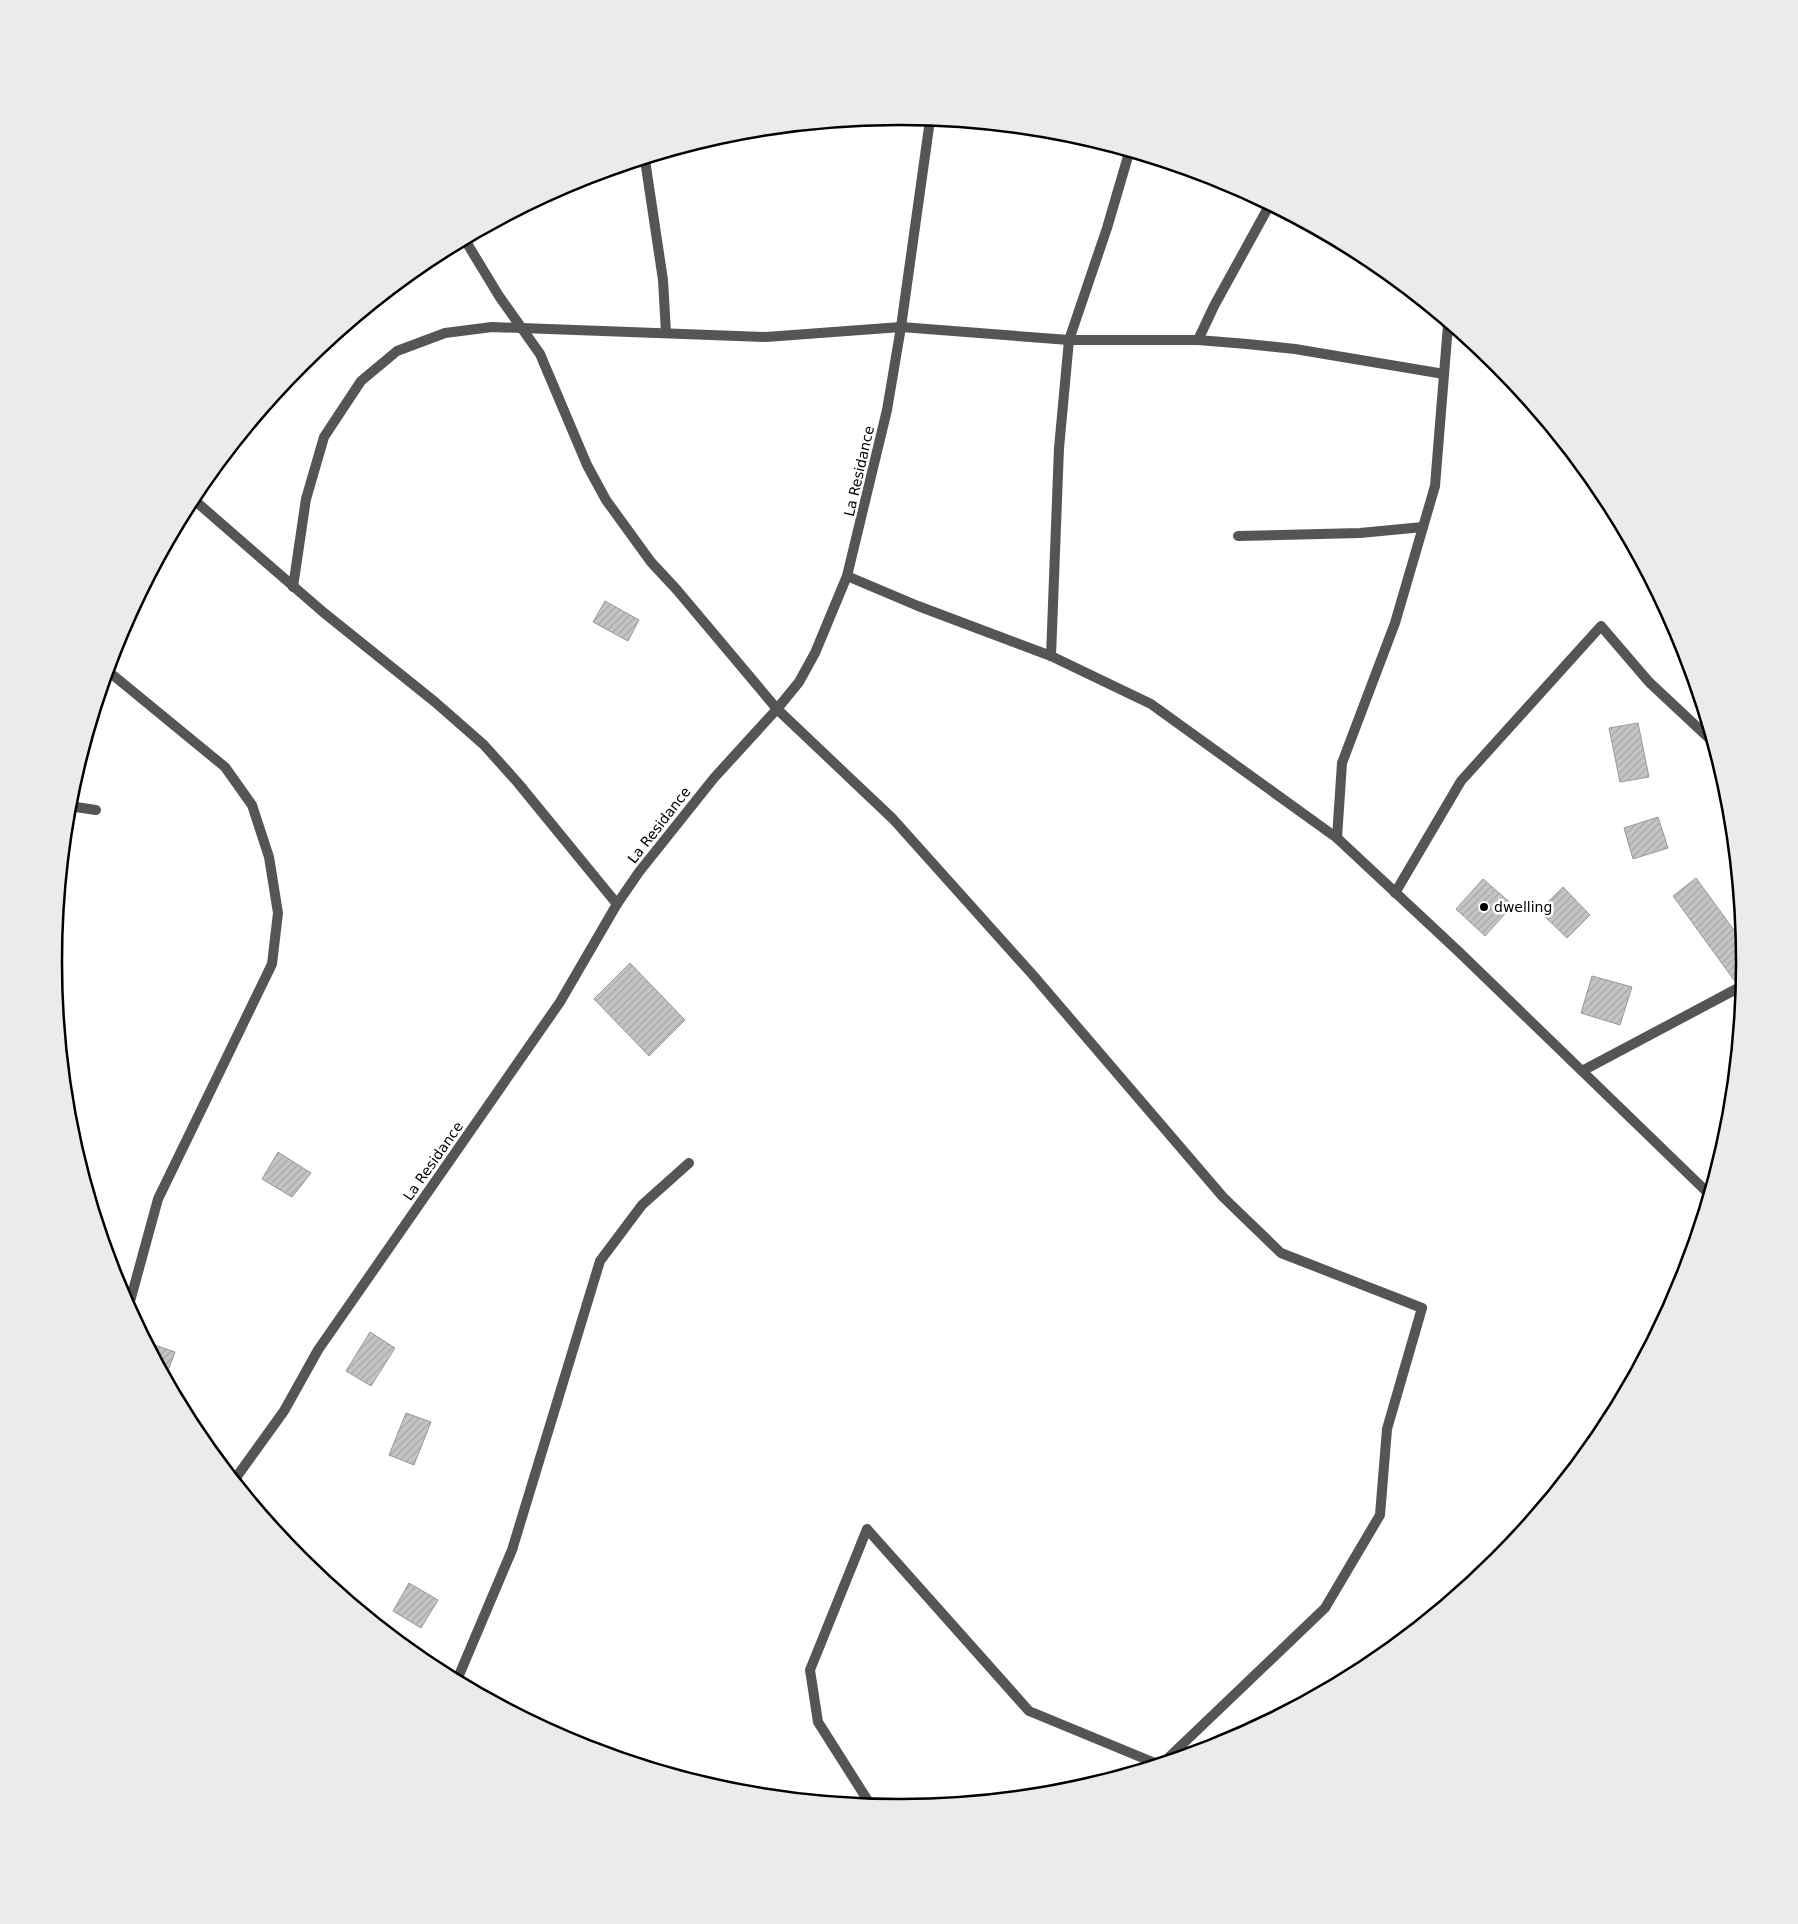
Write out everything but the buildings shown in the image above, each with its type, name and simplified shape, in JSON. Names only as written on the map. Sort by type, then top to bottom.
[{"type":"street","name":"La Residance","points":[[238,1475],[284,1411],[318,1350],[560,1002],[617,904],[664,840],[714,778],[799,682],[816,653],[847,576],[887,410],[901,327],[929,126]]},
{"type":"street","points":[[1051,656],[1059,448],[1069,340],[1107,228],[1128,158]]},
{"type":"street","points":[[646,165],[663,280],[666,333]]},
{"type":"street","points":[[1198,340],[1214,306],[1266,211]]},
{"type":"street","points":[[468,246],[499,296],[540,354],[587,465],[606,500],[651,562],[677,590],[777,709],[893,820],[1032,974],[1223,1197],[1281,1253],[1422,1308],[1387,1429],[1380,1515],[1325,1608],[1175,1751]]},
{"type":"street","points":[[294,587],[306,499],[324,437],[361,382],[397,351],[445,333],[492,327],[766,336],[901,327],[1069,340],[1198,340],[1295,349],[1444,374]]},
{"type":"street","points":[[1336,838],[1342,763],[1395,623],[1435,486],[1448,330]]},
{"type":"street","points":[[198,505],[294,587],[435,702],[484,745],[617,904]]},
{"type":"street","points":[[1238,536],[1360,534],[1423,527]]},
{"type":"street","points":[[847,576],[918,606],[1051,656],[1151,704],[1336,838],[1704,1188]]},
{"type":"street","points":[[1396,894],[1461,782],[1601,626],[1649,682],[1703,733]]},
{"type":"street","points":[[114,676],[225,767],[252,805],[269,857],[278,913],[272,964],[158,1199],[132,1295]]},
{"type":"street","points":[[78,807],[96,810]]},
{"type":"street","points":[[1582,1071],[1735,990]]},
{"type":"street","points":[[460,1673],[512,1550],[600,1261],[642,1205],[689,1163]]},
{"type":"street","points":[[866,1798],[818,1722],[810,1670],[867,1529],[1029,1711],[1147,1761]]},
{"type":"place","name":"dwelling","points":[[1484,907]]}]
